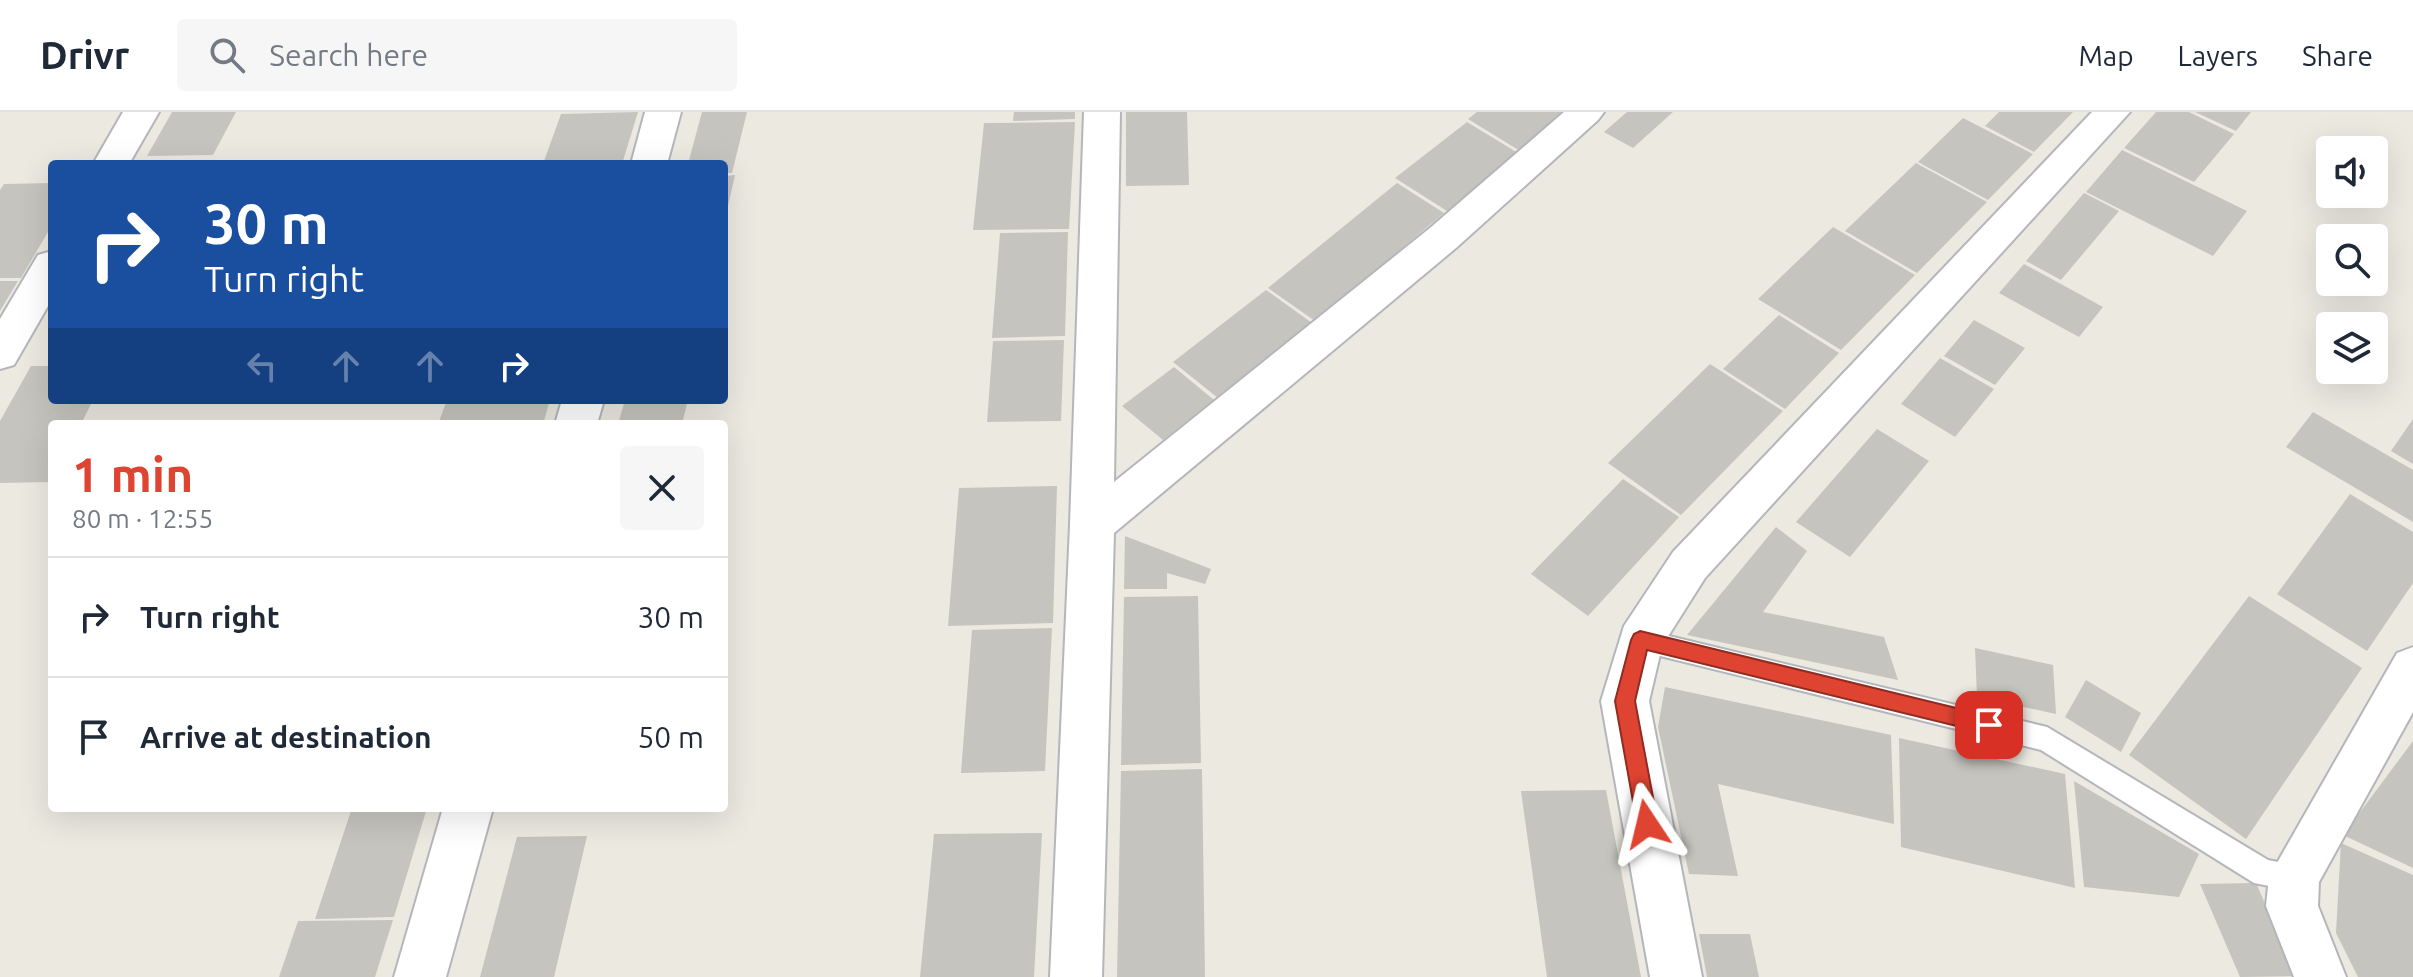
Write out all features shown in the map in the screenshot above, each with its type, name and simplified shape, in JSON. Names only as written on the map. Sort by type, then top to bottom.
[{"type":"street","points":[[113,160],[141,112]]},
{"type":"street","points":[[650,160],[663,112]]},
{"type":"street","points":[[1076,977],[1092,525],[1102,112]]},
{"type":"street","points":[[1092,525],[1443,238],[1586,112]]},
{"type":"street","points":[[1676,977],[1625,701],[1640,640],[1689,565],[2112,112]]},
{"type":"street","points":[[0,354],[48,272]]},
{"type":"street","points":[[2320,977],[2292,906],[2294,877],[2413,668]]},
{"type":"street","points":[[420,977],[467,812]]},
{"type":"lane","points":[[1640,640],[2047,739],[2264,873],[2294,877]]},
{"type":"building","points":[[172,112],[236,112],[213,155],[147,156]]},
{"type":"building","points":[[638,112],[623,160],[544,160],[561,114]]},
{"type":"building","points":[[702,112],[747,112],[732,173],[728,173],[728,160],[689,160]]},
{"type":"building","points":[[1014,112],[1075,112],[1075,119],[1013,121]]},
{"type":"building","points":[[1126,112],[1187,112],[1189,185],[1126,186]]},
{"type":"building","points":[[1477,112],[1565,112],[1520,151],[1468,119]]},
{"type":"building","points":[[1627,112],[1673,112],[1633,148],[1604,132]]},
{"type":"building","points":[[1999,112],[2073,112],[2034,152],[1985,126]]},
{"type":"building","points":[[2156,112],[2189,112],[2234,134],[2194,182],[2124,148]]},
{"type":"building","points":[[2195,112],[2251,112],[2236,131]]},
{"type":"building","points":[[1963,118],[2033,154],[1988,200],[1918,162]]},
{"type":"building","points":[[1075,122],[1069,229],[973,230],[984,123]]},
{"type":"building","points":[[1467,122],[1518,153],[1447,211],[1395,178]]},
{"type":"building","points":[[2122,150],[2247,211],[2213,256],[2086,192]]},
{"type":"building","points":[[1916,163],[1987,202],[1917,273],[1845,231]]},
{"type":"building","points":[[735,175],[728,206],[728,176]]},
{"type":"building","points":[[48,183],[48,232],[21,278],[0,278],[0,190],[4,184]]},
{"type":"building","points":[[1397,183],[1444,213],[1315,321],[1268,288]]},
{"type":"building","points":[[2084,193],[2119,211],[2061,280],[2026,261]]},
{"type":"building","points":[[1833,227],[1915,275],[1841,350],[1758,299]]},
{"type":"building","points":[[1068,232],[1065,336],[992,338],[1000,233]]},
{"type":"building","points":[[2024,264],[2103,307],[2079,337],[1999,293]]},
{"type":"building","points":[[0,281],[18,281],[0,311]]},
{"type":"building","points":[[1266,290],[1312,323],[1218,398],[1173,362]]},
{"type":"building","points":[[1779,315],[1839,353],[1785,409],[1723,369]]},
{"type":"building","points":[[1974,320],[2025,348],[1995,385],[1944,356]]},
{"type":"building","points":[[1064,340],[1061,421],[987,422],[993,341]]},
{"type":"building","points":[[1940,358],[1994,389],[1955,437],[1901,404]]},
{"type":"building","points":[[1710,364],[1783,411],[1681,515],[1608,463]]},
{"type":"building","points":[[31,366],[48,366],[48,404],[91,404],[83,420],[48,420],[48,482],[0,483],[0,421]]},
{"type":"building","points":[[1174,367],[1214,400],[1163,440],[1122,406]]},
{"type":"building","points":[[446,404],[549,404],[544,420],[440,420]]},
{"type":"building","points":[[624,404],[687,404],[683,420],[619,420]]},
{"type":"building","points":[[2313,412],[2413,470],[2413,522],[2286,447]]},
{"type":"building","points":[[2413,419],[2413,464],[2391,451]]},
{"type":"building","points":[[1877,429],[1929,461],[1850,557],[1796,522]]},
{"type":"building","points":[[1623,479],[1679,517],[1588,616],[1531,574]]},
{"type":"building","points":[[1057,486],[1053,623],[948,626],[959,488]]},
{"type":"building","points":[[2350,494],[2413,532],[2413,583],[2367,651],[2277,594]]},
{"type":"building","points":[[1776,527],[1807,551],[1763,612],[1884,637],[1898,680],[1687,635]]},
{"type":"building","points":[[1125,536],[1211,569],[1205,584],[1167,573],[1167,589],[1124,589]]},
{"type":"building","points":[[1198,596],[1201,763],[1121,765],[1124,597]]},
{"type":"building","points":[[2249,596],[2362,668],[2246,839],[2129,755]]},
{"type":"building","points":[[1052,628],[1045,771],[961,773],[972,630]]},
{"type":"building","points":[[1975,648],[2053,665],[2056,714],[1977,697]]},
{"type":"building","points":[[2086,680],[2141,713],[2121,752],[2065,717]]},
{"type":"building","points":[[1665,687],[1891,735],[1894,824],[1718,784],[1738,876],[1689,874],[1658,727]]},
{"type":"building","points":[[1899,738],[2065,774],[2075,888],[1901,847]]},
{"type":"building","points":[[2413,741],[2413,868],[2343,835]]},
{"type":"building","points":[[1202,769],[1205,977],[1117,977],[1121,771]]},
{"type":"building","points":[[2074,781],[2199,854],[2179,897],[2084,887]]},
{"type":"building","points":[[1606,790],[1641,977],[1547,977],[1521,791]]},
{"type":"building","points":[[351,812],[426,812],[394,917],[315,919]]},
{"type":"building","points":[[1042,833],[1034,977],[920,977],[934,834]]},
{"type":"building","points":[[587,836],[554,977],[480,977],[517,837]]},
{"type":"building","points":[[2341,843],[2413,875],[2413,977],[2358,977],[2336,933]]},
{"type":"building","points":[[2256,883],[2297,976],[2240,977],[2200,884]]},
{"type":"building","points":[[393,920],[375,977],[279,977],[298,921]]},
{"type":"building","points":[[1699,934],[1750,934],[1759,977],[1707,977]]},
{"type":"route","points":[[1647,824],[1625,701],[1640,640],[1989,725]]}]
